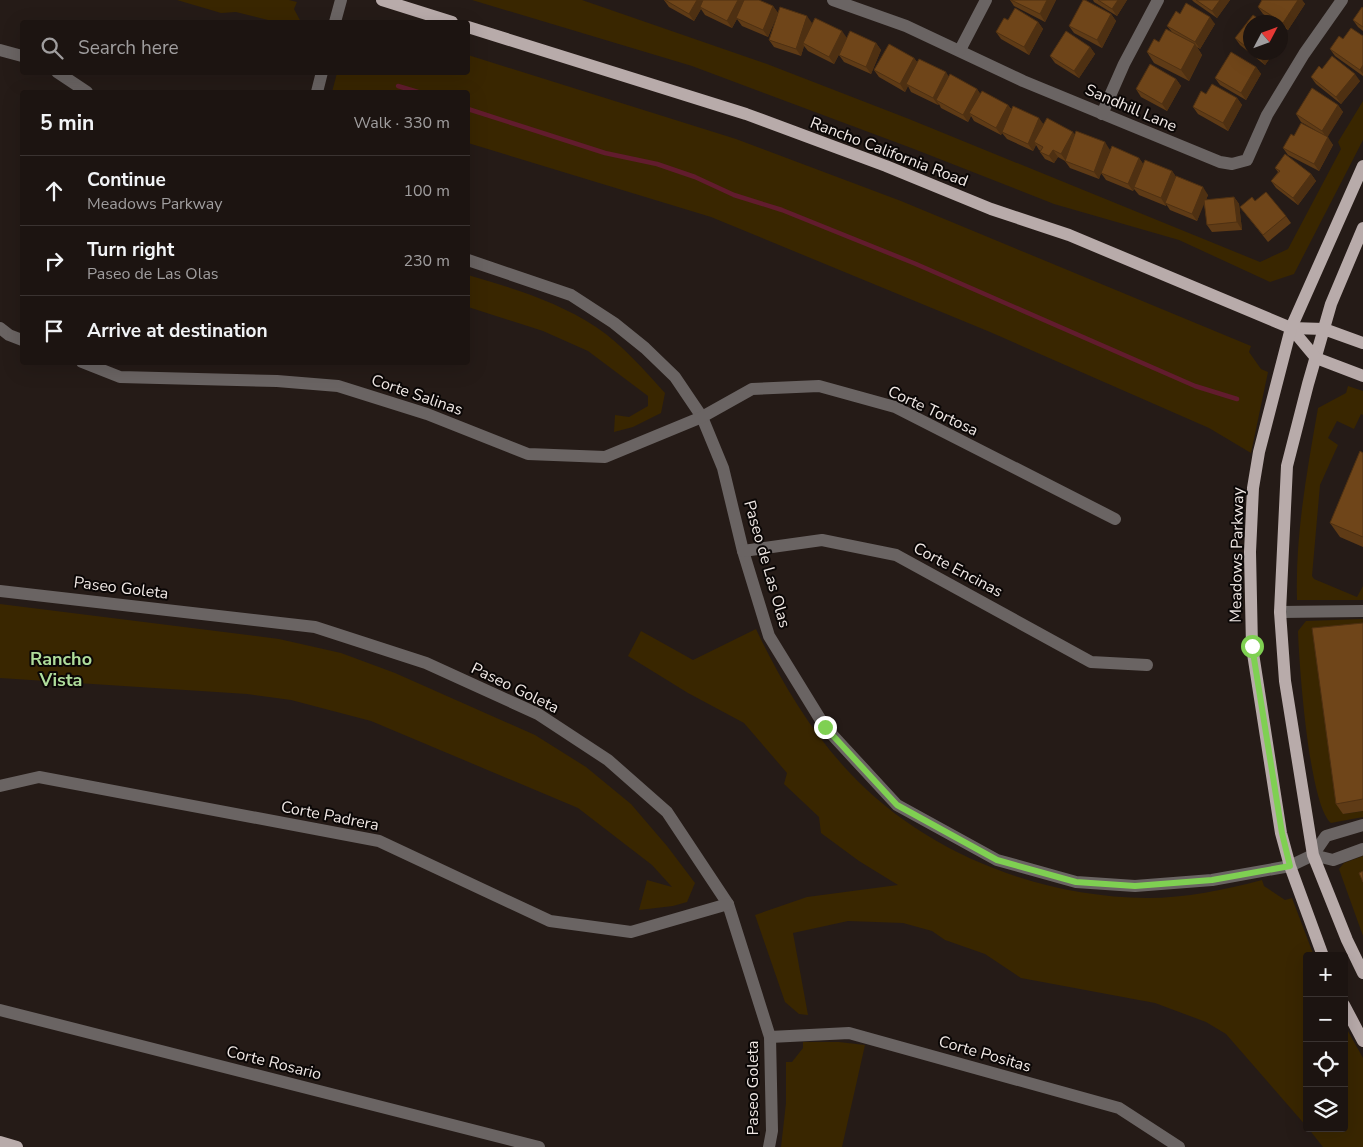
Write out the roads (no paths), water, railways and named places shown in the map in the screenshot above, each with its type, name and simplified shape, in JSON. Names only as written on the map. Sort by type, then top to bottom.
[{"type":"main road","points":[[382,0],[446,20]]},
{"type":"main road","name":"Rancho California Road","points":[[470,28],[746,114],[886,166],[991,209],[1069,235],[1291,328],[1324,329],[1363,343]]},
{"type":"main road","name":"Meadows Parkway","points":[[1322,952],[1290,866],[1282,833],[1252,646],[1250,586],[1253,488],[1259,452],[1291,328],[1360,181],[1363,166]]},
{"type":"main road","points":[[1363,228],[1331,304],[1288,466],[1280,612],[1285,681],[1313,855],[1347,940],[1363,973]]},
{"type":"main road","name":"Rancho California Road","points":[[1291,328],[1316,358],[1363,376]]},
{"type":"main road","points":[[1348,1013],[1363,1041]]},
{"type":"main road","points":[[0,1142],[16,1147]]},
{"type":"street","points":[[336,20],[341,0]]},
{"type":"street","name":"Sandhill Lane","points":[[833,0],[906,26],[1023,81],[1220,162],[1232,164],[1247,160],[1268,115],[1304,54],[1342,0]]},
{"type":"street","points":[[960,50],[986,0]]},
{"type":"street","points":[[1102,114],[1124,64],[1158,0]]},
{"type":"street","points":[[0,50],[20,55]]},
{"type":"street","points":[[62,75],[84,90]]},
{"type":"street","points":[[318,90],[321,75]]},
{"type":"street","name":"Paseo de Las Olas","points":[[470,261],[571,295],[614,322],[645,348],[675,378],[702,417],[723,468],[743,551],[769,636],[825,727],[897,805],[997,860],[1076,882],[1135,886],[1212,880],[1290,866],[1313,855]]},
{"type":"street","points":[[0,328],[9,335],[20,339]]},
{"type":"street","name":"Corte Salinas","points":[[90,365],[120,377],[277,381],[338,386],[427,414],[528,454],[605,457],[702,417]]},
{"type":"street","name":"Corte Tortosa","points":[[702,417],[752,389],[819,386],[894,407],[1114,519]]},
{"type":"street","name":"Corte Encinas","points":[[743,551],[822,540],[896,555],[1091,662],[1147,665]]},
{"type":"street","name":"Paseo Goleta","points":[[0,591],[315,627],[426,663],[538,714],[608,760],[667,812],[728,904],[770,1038],[772,1131],[768,1147]]},
{"type":"street","points":[[1280,612],[1363,611]]},
{"type":"street","name":"Corte Padrera","points":[[0,786],[39,776],[379,841],[550,921],[631,932],[728,904]]},
{"type":"street","points":[[1363,825],[1326,836],[1313,855],[1333,860],[1363,849]]},
{"type":"street","name":"Corte Rosario","points":[[0,1010],[539,1147]]},
{"type":"street","name":"Corte Positas","points":[[770,1038],[849,1033],[1119,1108],[1179,1147]]},
{"type":"waterway","points":[[398,86],[411,90]]},
{"type":"waterway","points":[[470,110],[605,153],[657,164],[695,177],[734,195],[782,210],[916,264],[1195,386],[1237,399]]},
{"type":"district","name":"Rancho Vista","points":[[61,670]]}]
